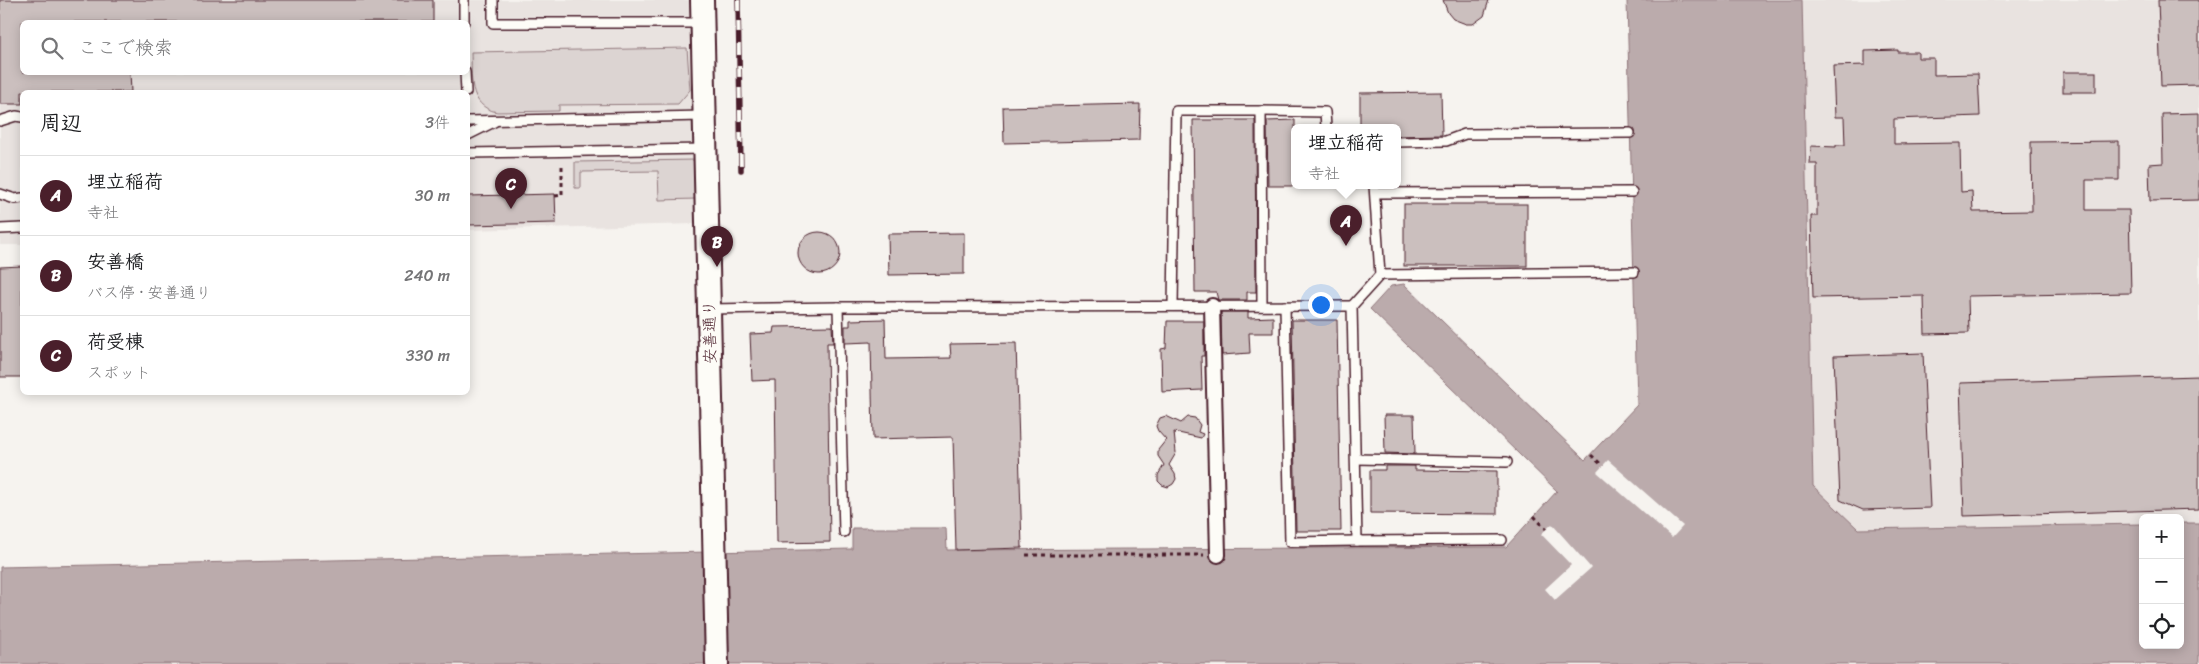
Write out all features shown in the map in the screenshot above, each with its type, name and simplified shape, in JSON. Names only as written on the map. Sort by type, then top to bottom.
[{"type":"street","name":"安善通り","points":[[702,0],[717,664]]},
{"type":"street","points":[[1212,306],[1218,555]]},
{"type":"lane","points":[[464,0],[464,20]]},
{"type":"lane","points":[[493,0],[493,22],[703,23]]},
{"type":"lane","points":[[465,75],[466,90]]},
{"type":"lane","points":[[1262,111],[1262,306]]},
{"type":"lane","points":[[1173,306],[1176,112],[1325,112],[1326,124]]},
{"type":"lane","points":[[470,121],[704,116]]},
{"type":"lane","points":[[0,121],[20,117]]},
{"type":"lane","points":[[470,134],[496,120]]},
{"type":"lane","points":[[1401,142],[1446,141],[1465,134],[1630,134]]},
{"type":"lane","points":[[470,153],[705,149]]},
{"type":"lane","points":[[1357,541],[1352,306],[1380,275],[1374,189],[1632,192]]},
{"type":"lane","points":[[0,194],[15,199],[20,198]]},
{"type":"lane","points":[[0,229],[20,228]]},
{"type":"lane","points":[[1380,275],[1634,272]]},
{"type":"lane","points":[[1285,306],[1290,542],[1502,540]]},
{"type":"lane","points":[[709,309],[1352,306]]},
{"type":"lane","points":[[838,307],[844,532]]},
{"type":"lane","points":[[1356,459],[1507,462]]},
{"type":"path","points":[[555,196],[562,195],[562,164]]},
{"type":"path","points":[[1591,455],[1603,466]]},
{"type":"path","points":[[1534,516],[1546,529]]},
{"type":"path","points":[[1026,555],[1218,555]]},
{"type":"shaded area","points":[[0,0],[692,0],[696,224],[470,230],[470,90],[20,90],[20,245],[0,245]]},
{"type":"shaded area","points":[[1627,0],[1802,0],[1813,486],[1858,529],[2139,524],[2139,649],[2184,649],[2184,523],[2199,523],[2199,664],[0,664],[0,567],[852,549],[852,528],[946,528],[947,550],[1506,547],[1557,491],[1370,309],[1391,286],[1404,284],[1585,460],[1637,405]]},
{"type":"shaded area","points":[[1802,0],[2199,0],[2199,523],[2184,523],[2184,514],[2139,514],[2139,524],[1858,529],[1813,486]]},
{"type":"shaded area","points":[[687,48],[690,90],[678,104],[559,105],[559,111],[497,112],[487,109],[480,103],[473,88],[471,52]]},
{"type":"shaded area","points":[[695,160],[696,199],[659,200],[658,171],[581,172],[581,188],[575,188],[575,162]]},
{"type":"pier","points":[[1608,460],[1683,526],[1672,538],[1597,472]]},
{"type":"pier","points":[[1552,524],[1591,568],[1555,600],[1545,589],[1571,565],[1541,534]]},
{"type":"building","points":[[0,0],[433,0],[433,20],[20,20],[20,75],[130,75],[131,90],[20,90],[20,104],[0,104]]},
{"type":"building","points":[[1443,0],[1489,0],[1484,16],[1473,24],[1466,24],[1453,19],[1448,13]]},
{"type":"building","points":[[2158,0],[2199,0],[2199,85],[2161,86]]},
{"type":"building","points":[[1898,50],[1898,52],[1918,52],[1918,58],[1934,58],[1934,75],[1978,74],[1980,116],[1894,119],[1894,144],[1960,143],[1961,192],[1972,191],[1973,212],[2032,211],[2031,142],[2119,141],[2119,180],[2086,180],[2086,210],[2129,210],[2131,293],[1968,296],[1969,333],[1925,334],[1924,296],[1813,298],[1811,216],[1817,216],[1817,164],[1810,164],[1811,146],[1836,147],[1836,145],[1845,145],[1844,117],[1835,117],[1833,66],[1865,65],[1865,51]]},
{"type":"building","points":[[2063,72],[2096,72],[2096,92],[2063,92]]},
{"type":"building","points":[[1441,92],[1442,135],[1401,136],[1401,124],[1360,124],[1360,93]]},
{"type":"building","points":[[1140,104],[1139,140],[1004,143],[1003,107]]},
{"type":"building","points":[[2199,113],[2199,200],[2150,201],[2149,164],[2163,163],[2162,114]]},
{"type":"building","points":[[1193,120],[1255,120],[1256,292],[1247,292],[1247,300],[1218,300],[1216,292],[1195,292]]},
{"type":"building","points":[[1295,120],[1295,124],[1291,124],[1291,186],[1268,186],[1267,121]]},
{"type":"building","points":[[555,194],[556,223],[470,225],[470,196]]},
{"type":"building","points":[[1404,204],[1527,204],[1527,266],[1404,266]]},
{"type":"building","points":[[815,232],[823,232],[834,238],[840,253],[834,268],[823,274],[815,274],[804,268],[798,257],[798,249],[804,238]]},
{"type":"building","points":[[964,233],[964,274],[889,275],[888,234]]},
{"type":"building","points":[[20,266],[20,377],[0,377],[0,267]]},
{"type":"building","points":[[1221,312],[1248,312],[1248,318],[1273,317],[1273,333],[1249,333],[1250,353],[1222,355]]},
{"type":"building","points":[[885,319],[886,359],[951,358],[950,344],[1016,343],[1022,548],[956,550],[953,437],[873,439],[871,342],[845,343],[845,326],[850,326],[850,320]]},
{"type":"building","points":[[1292,320],[1337,320],[1341,531],[1296,531]]},
{"type":"building","points":[[1167,321],[1204,321],[1204,356],[1201,356],[1202,390],[1162,392],[1161,349],[1166,348]]},
{"type":"building","points":[[832,326],[833,343],[827,343],[830,542],[777,543],[775,380],[752,381],[750,334],[773,333],[774,327]]},
{"type":"building","points":[[1923,353],[1930,508],[1863,510],[1840,500],[1834,356]]},
{"type":"building","points":[[2199,376],[2199,509],[1964,516],[1960,383]]},
{"type":"building","points":[[1384,415],[1414,415],[1415,454],[1385,453]]},
{"type":"building","points":[[1166,416],[1181,423],[1188,417],[1195,418],[1200,425],[1198,432],[1203,434],[1201,438],[1174,432],[1176,453],[1169,465],[1176,479],[1168,487],[1158,481],[1158,475],[1164,465],[1158,456],[1158,450],[1166,440],[1156,426],[1160,418]]},
{"type":"building","points":[[1385,466],[1415,466],[1415,470],[1497,471],[1497,514],[1370,513],[1370,470],[1385,470]]},
{"type":"railway","points":[[738,0],[741,170]]},
{"type":"place","name":"荷受棟","points":[[511,209]]},
{"type":"place","name":"埋立稲荷","points":[[1346,246]]},
{"type":"place","name":"安善橋","points":[[717,267]]}]
